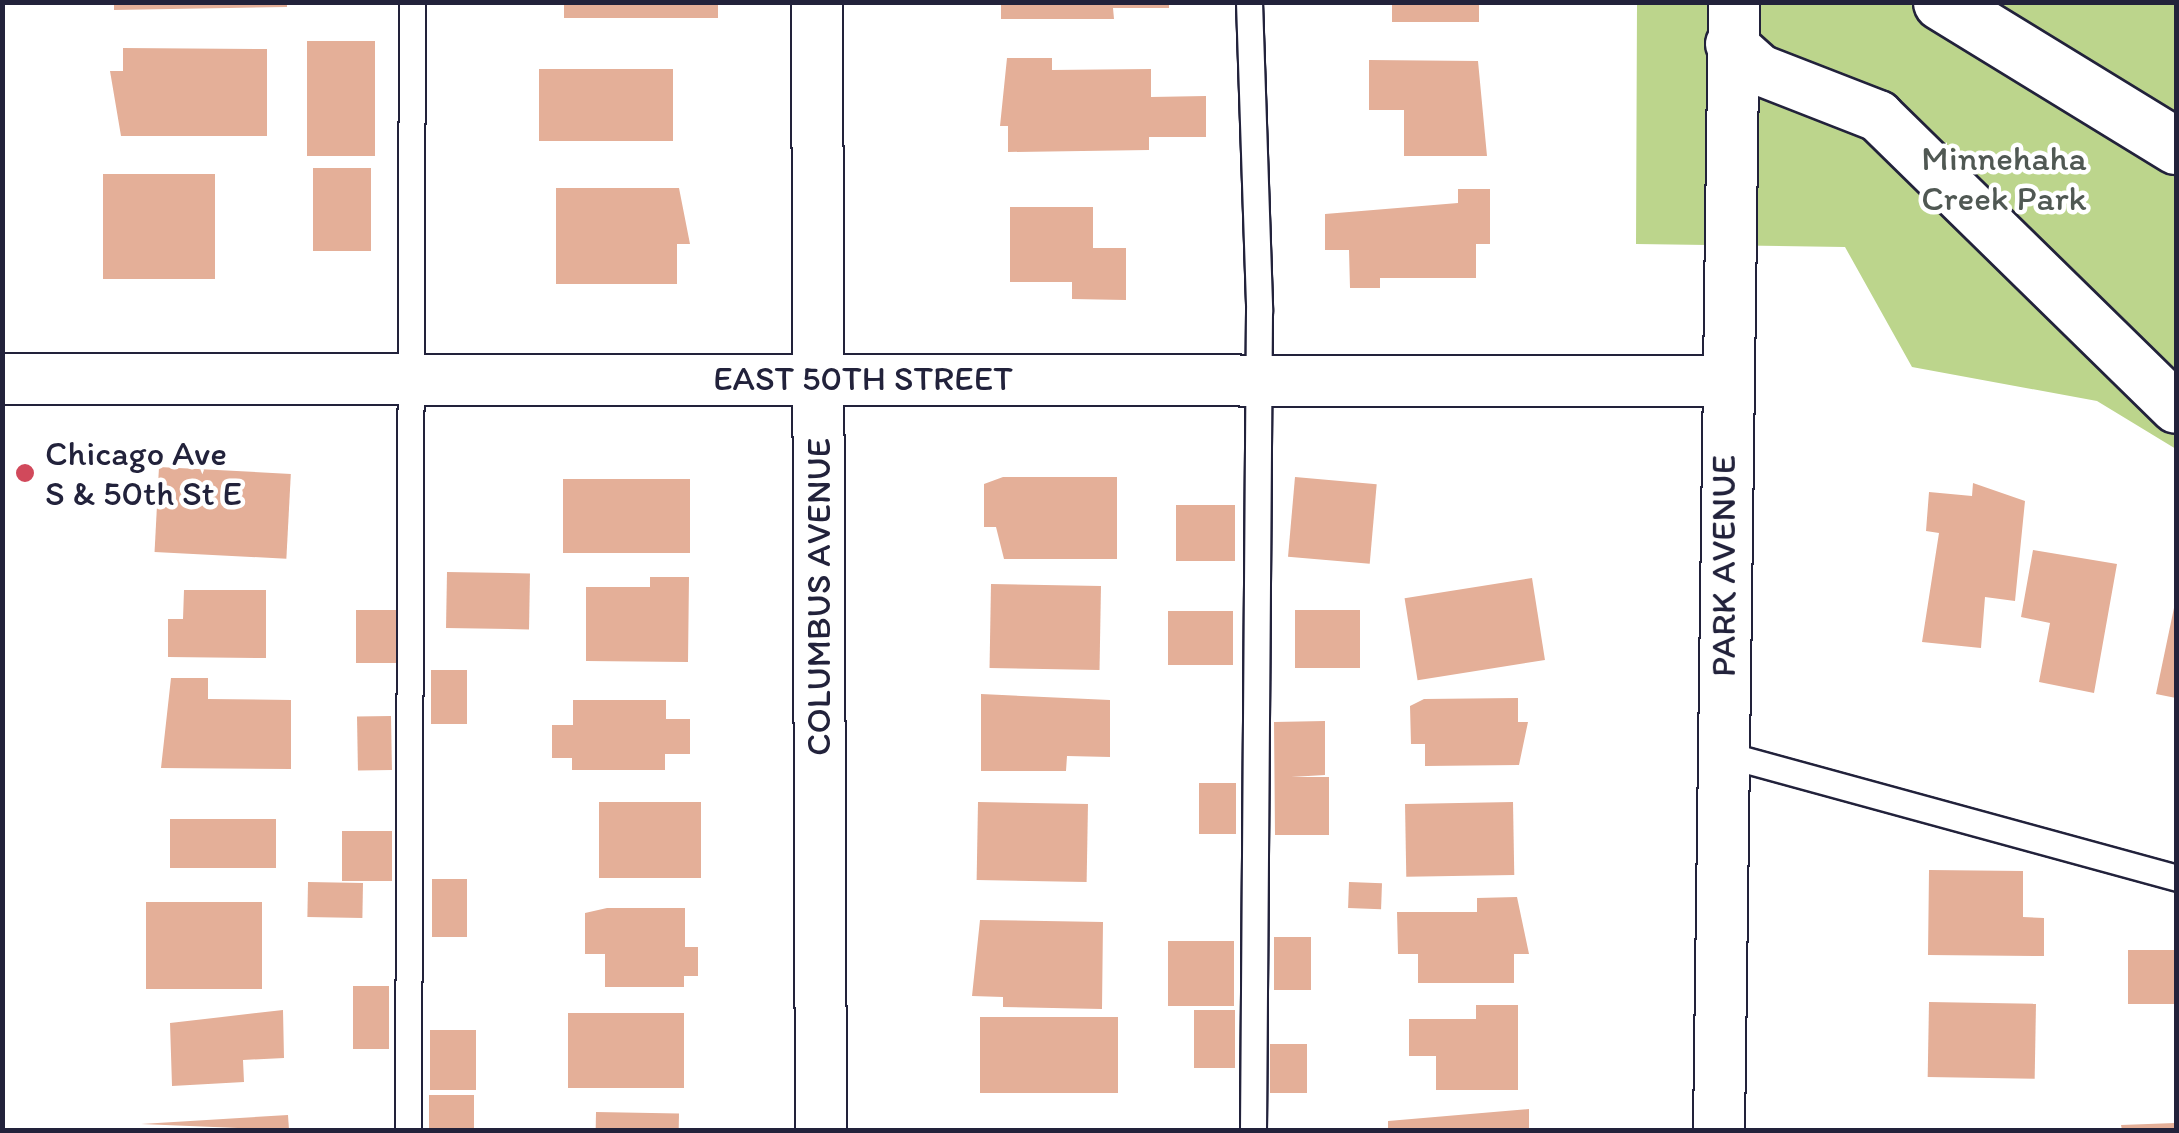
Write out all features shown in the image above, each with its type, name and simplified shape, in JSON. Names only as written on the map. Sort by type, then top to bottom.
[{"type":"street","name":"COLUMBUS AVENUE","points":[[817,2],[821,1130]]},
{"type":"street","points":[[1941,2],[2176,146]]},
{"type":"street","points":[[1733,23],[1760,70],[1878,116],[2176,408]]},
{"type":"street","name":"PARK AVENUE","points":[[1720,1130],[1723,380],[1733,23]]},
{"type":"street","name":"EAST 50TH STREET","points":[[2,378],[1723,380]]},
{"type":"lane","points":[[408,1130],[412,2]]},
{"type":"lane","points":[[1249,2],[1259,379],[1254,1130]]},
{"type":"lane","points":[[1724,754],[2176,878]]},
{"type":"green space","name":"Minnehaha Creek Park","points":[[1637,3],[2176,3],[2176,449],[2097,401],[1912,367],[1845,247],[1636,244]]},
{"type":"building","points":[[114,2],[287,2],[287,7],[114,10]]},
{"type":"building","points":[[564,2],[718,2],[718,18],[564,18]]},
{"type":"building","points":[[1001,2],[1169,2],[1169,8],[1113,8],[1114,19],[1001,19]]},
{"type":"building","points":[[1392,2],[1479,2],[1479,22],[1392,22]]},
{"type":"building","points":[[307,41],[375,41],[375,156],[307,156]]},
{"type":"building","points":[[123,48],[267,49],[267,136],[121,136],[110,71],[123,71]]},
{"type":"building","points":[[1007,58],[1052,58],[1052,70],[1151,69],[1151,97],[1206,96],[1206,137],[1149,137],[1149,150],[1008,152],[1008,126],[1000,126]]},
{"type":"building","points":[[1369,60],[1478,61],[1487,156],[1404,156],[1404,110],[1369,110]]},
{"type":"building","points":[[539,69],[673,69],[673,141],[539,141]]},
{"type":"building","points":[[313,168],[371,168],[371,251],[313,251]]},
{"type":"building","points":[[103,174],[215,174],[215,279],[103,279]]},
{"type":"building","points":[[556,188],[679,188],[690,244],[677,244],[677,284],[556,284]]},
{"type":"building","points":[[1458,189],[1490,189],[1490,244],[1476,244],[1476,278],[1380,278],[1380,288],[1350,288],[1349,250],[1325,250],[1325,214],[1458,203]]},
{"type":"building","points":[[1010,207],[1093,207],[1093,248],[1126,248],[1126,300],[1072,299],[1072,282],[1010,282]]},
{"type":"building","points":[[159,467],[291,474],[286,559],[155,552]]},
{"type":"building","points":[[1003,477],[1117,477],[1117,559],[1004,559],[996,527],[984,527],[984,484]]},
{"type":"building","points":[[1295,477],[1377,484],[1370,564],[1288,557]]},
{"type":"building","points":[[563,479],[690,479],[690,553],[563,553]]},
{"type":"building","points":[[1973,483],[2025,501],[2015,601],[1985,597],[1981,648],[1922,642],[1939,533],[1926,531],[1929,492],[1972,496]]},
{"type":"building","points":[[1176,505],[1235,505],[1235,561],[1176,561]]},
{"type":"building","points":[[2033,550],[2117,564],[2094,693],[2039,682],[2050,623],[2021,617]]},
{"type":"building","points":[[447,572],[530,573],[529,629],[446,628]]},
{"type":"building","points":[[650,577],[689,577],[688,662],[586,661],[586,587],[650,587]]},
{"type":"building","points":[[1532,578],[1545,660],[1418,680],[1405,598]]},
{"type":"building","points":[[991,584],[1101,586],[1100,670],[990,668]]},
{"type":"building","points":[[184,590],[266,590],[266,658],[168,657],[168,619],[183,619]]},
{"type":"building","points":[[2176,603],[2176,698],[2156,694]]},
{"type":"building","points":[[356,610],[396,610],[396,663],[356,663]]},
{"type":"building","points":[[1295,610],[1360,610],[1360,668],[1295,668]]},
{"type":"building","points":[[1168,611],[1233,611],[1233,665],[1168,665]]},
{"type":"building","points":[[431,670],[467,670],[467,724],[431,724]]},
{"type":"building","points":[[171,678],[208,678],[208,699],[291,700],[291,769],[161,768]]},
{"type":"building","points":[[981,694],[1110,700],[1110,757],[1067,756],[1066,771],[981,771]]},
{"type":"building","points":[[1518,698],[1518,722],[1528,722],[1519,765],[1425,766],[1425,744],[1411,744],[1410,706],[1424,699]]},
{"type":"building","points":[[573,700],[666,700],[666,719],[690,719],[690,754],[665,754],[665,770],[572,770],[572,758],[552,758],[552,725],[573,725]]},
{"type":"building","points":[[391,716],[392,770],[358,771],[357,717]]},
{"type":"building","points":[[1325,721],[1325,775],[1291,777],[1329,777],[1329,835],[1275,835],[1274,722]]},
{"type":"building","points":[[1199,783],[1236,783],[1236,834],[1199,834]]},
{"type":"building","points":[[599,802],[701,802],[701,878],[599,878]]},
{"type":"building","points":[[978,802],[1088,804],[1087,882],[977,880]]},
{"type":"building","points":[[1513,802],[1514,875],[1406,877],[1405,804]]},
{"type":"building","points":[[170,819],[276,819],[276,868],[170,868]]},
{"type":"building","points":[[342,831],[392,831],[392,881],[342,881]]},
{"type":"building","points":[[1929,870],[2023,871],[2023,917],[2044,918],[2044,956],[1928,955]]},
{"type":"building","points":[[432,879],[467,879],[467,937],[432,937]]},
{"type":"building","points":[[308,882],[363,883],[362,918],[307,917]]},
{"type":"building","points":[[1349,882],[1382,883],[1381,909],[1348,908]]},
{"type":"building","points":[[1517,897],[1529,954],[1514,954],[1514,983],[1418,983],[1418,954],[1398,954],[1397,912],[1477,912],[1477,898]]},
{"type":"building","points":[[146,902],[262,902],[262,989],[146,989]]},
{"type":"building","points":[[607,908],[685,908],[685,947],[698,947],[698,976],[684,976],[684,987],[605,987],[605,954],[585,954],[585,913]]},
{"type":"building","points":[[980,920],[1103,922],[1102,1009],[1003,1007],[1003,997],[972,996]]},
{"type":"building","points":[[1274,937],[1311,937],[1311,990],[1274,990]]},
{"type":"building","points":[[1168,941],[1234,941],[1234,1006],[1168,1006]]},
{"type":"building","points":[[2128,950],[2175,950],[2175,1004],[2128,1004]]},
{"type":"building","points":[[353,986],[389,986],[389,1049],[353,1049]]},
{"type":"building","points":[[1929,1002],[2036,1004],[2035,1079],[1928,1077]]},
{"type":"building","points":[[1476,1005],[1518,1005],[1518,1090],[1436,1090],[1436,1056],[1409,1056],[1409,1019],[1476,1019]]},
{"type":"building","points":[[283,1010],[284,1058],[243,1060],[244,1082],[172,1086],[170,1023]]},
{"type":"building","points":[[1194,1010],[1235,1010],[1235,1068],[1194,1068]]},
{"type":"building","points":[[568,1013],[684,1013],[684,1088],[568,1088]]},
{"type":"building","points":[[980,1017],[1118,1017],[1118,1093],[980,1093]]},
{"type":"building","points":[[430,1030],[476,1030],[476,1090],[430,1090]]},
{"type":"building","points":[[1270,1044],[1307,1044],[1307,1093],[1270,1093]]},
{"type":"building","points":[[429,1095],[474,1095],[474,1130],[429,1130]]},
{"type":"building","points":[[1529,1109],[1529,1130],[1388,1130],[1388,1121]]},
{"type":"building","points":[[596,1112],[679,1113],[679,1130],[596,1130]]},
{"type":"building","points":[[288,1115],[289,1130],[141,1124]]},
{"type":"building","points":[[2175,1123],[2176,1130],[2122,1130],[2121,1125]]},
{"type":"place","name":"Chicago Ave S & 50th St E","points":[[25,473]]}]
